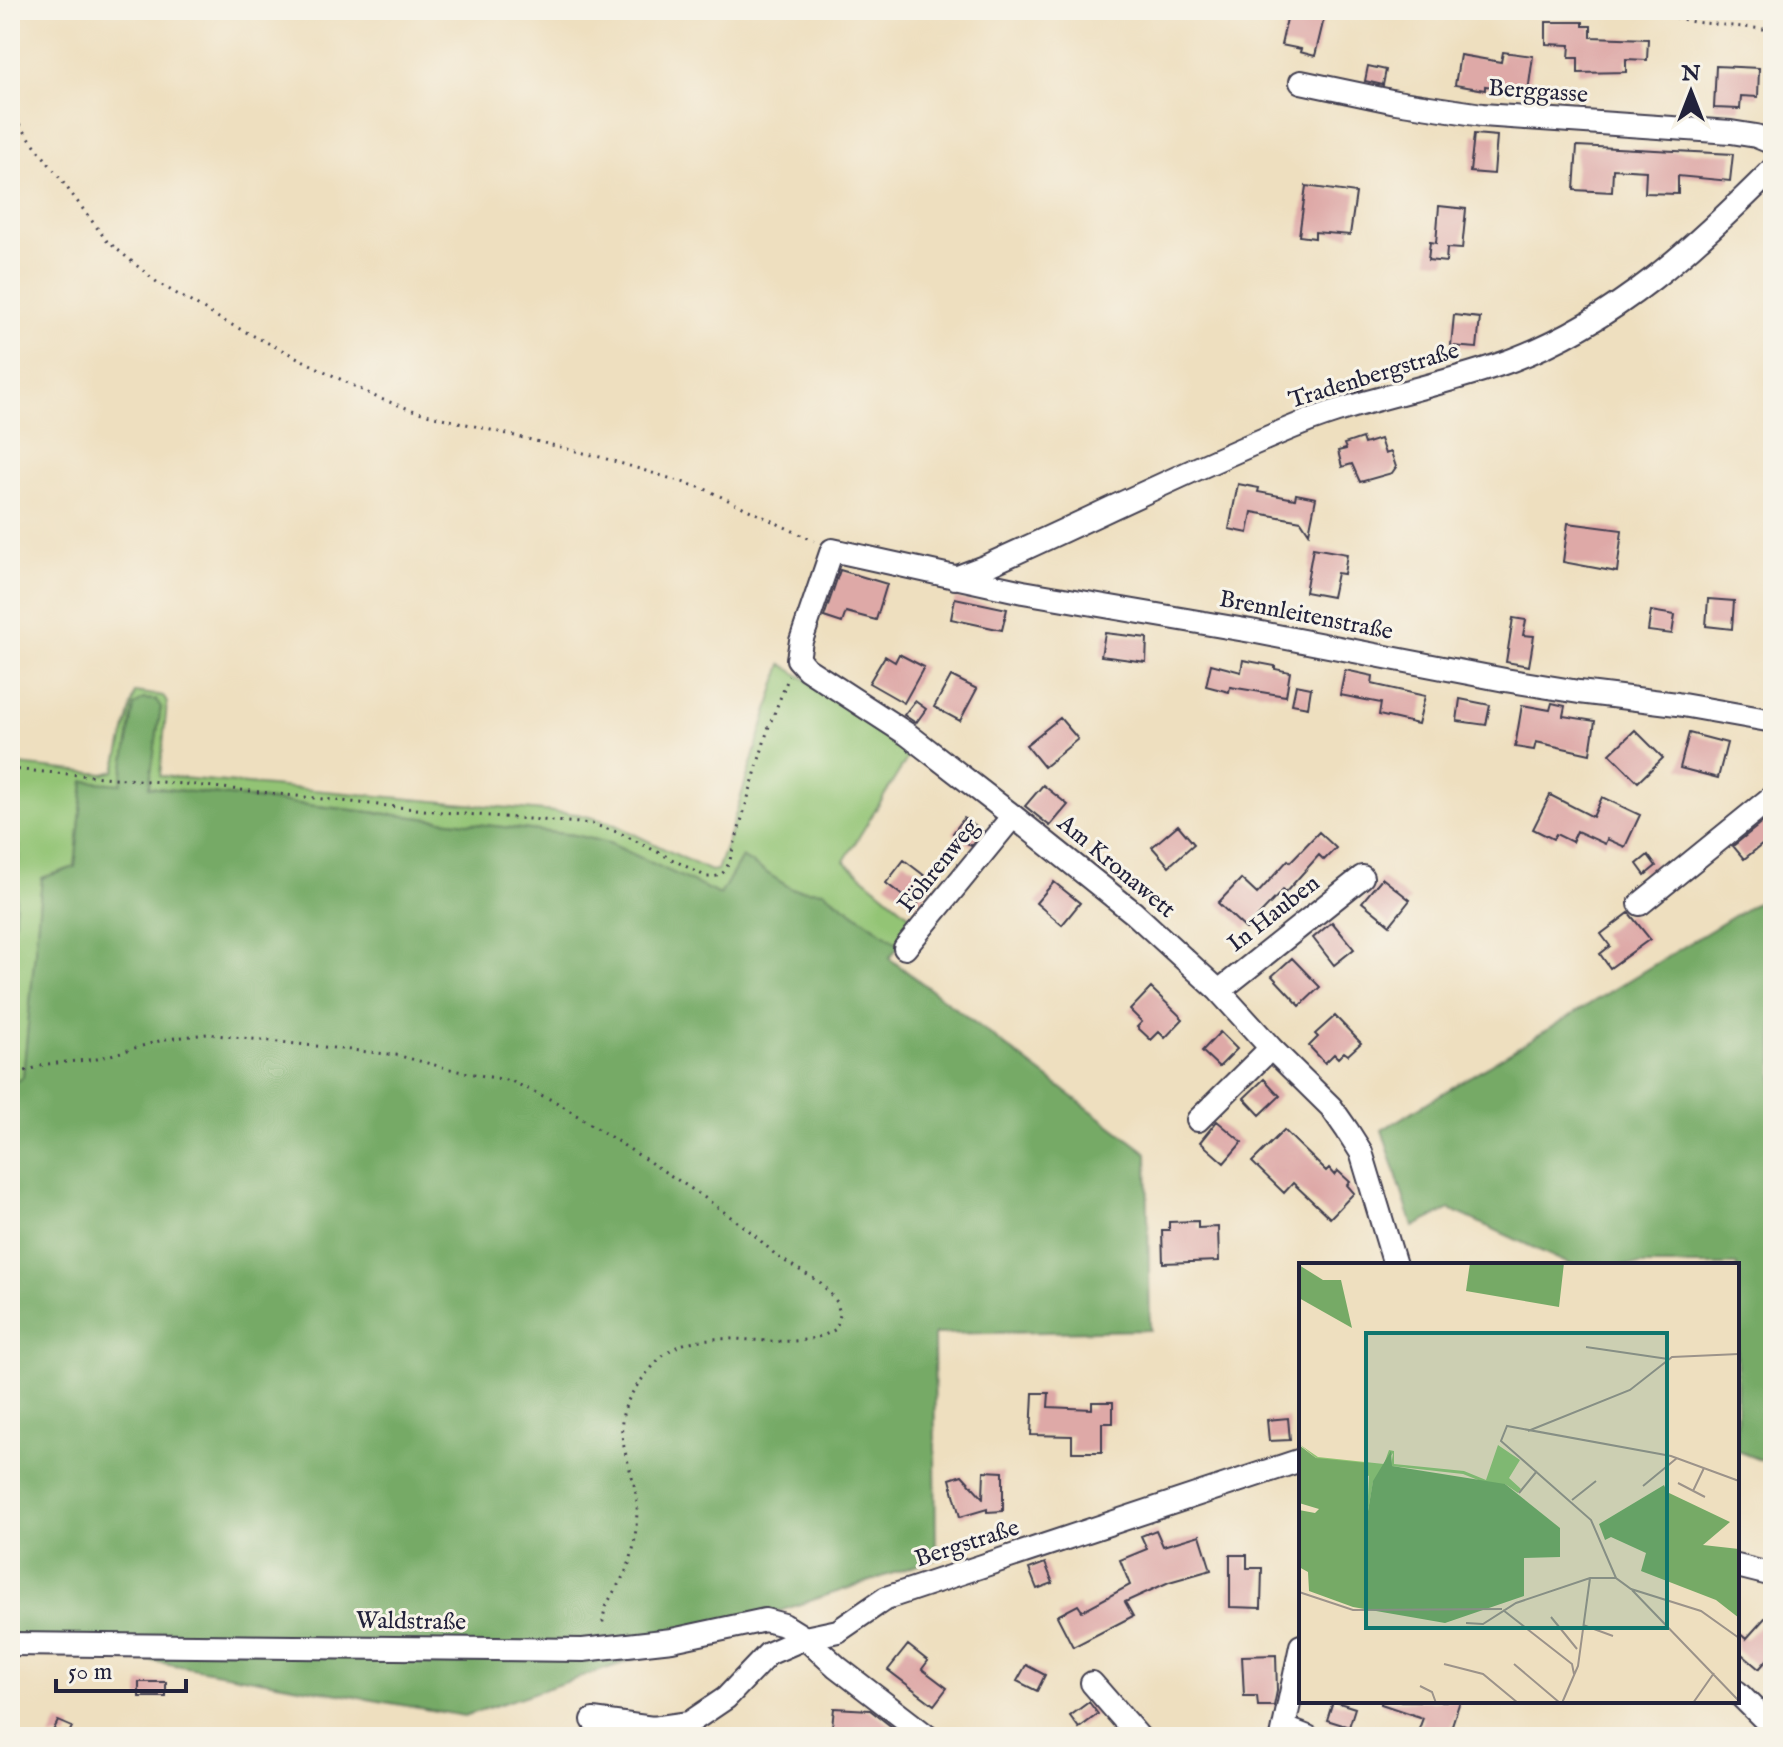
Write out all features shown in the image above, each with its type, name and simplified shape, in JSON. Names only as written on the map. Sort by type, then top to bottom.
[{"type":"street","name":"Berggasse","points":[[1301,82],[1449,111],[1731,132],[1756,136],[1773,143]]},
{"type":"street","name":"Tradenbergstraße","points":[[954,578],[1297,425],[1479,371],[1562,338],[1612,310],[1676,261],[1773,169]]},
{"type":"street","name":"Brennleitenstraße","points":[[832,550],[1023,592],[1220,625],[1517,682],[1773,721]]},
{"type":"street","points":[[798,659],[801,641],[832,550]]},
{"type":"street","points":[[1018,552],[1014,571],[1023,592]]},
{"type":"street","name":"Am Kronawett","points":[[798,659],[807,669],[907,734],[1013,816],[1134,913],[1219,991],[1331,1107],[1361,1152],[1394,1263]]},
{"type":"street","points":[[1640,904],[1773,796]]},
{"type":"street","name":"Föhrenweg","points":[[905,948],[1013,816]]},
{"type":"street","name":"In Hauben","points":[[1219,991],[1362,877]]},
{"type":"street","points":[[1198,1120],[1271,1048]]},
{"type":"street","name":"Bergstraße","points":[[593,1720],[653,1728],[689,1723],[726,1698],[768,1654],[805,1638],[838,1631],[886,1598],[1299,1461]]},
{"type":"street","points":[[1739,1566],[1773,1575]]},
{"type":"street","name":"Waldstraße","points":[[10,1644],[583,1650],[672,1640],[765,1620],[784,1625],[805,1638]]},
{"type":"street","points":[[805,1638],[837,1667],[928,1737]]},
{"type":"street","points":[[1299,1656],[1284,1732],[1308,1737]]},
{"type":"street","points":[[1092,1683],[1139,1737]]},
{"type":"street","points":[[1739,1694],[1773,1728]]},
{"type":"path","points":[[1644,10],[1694,22],[1773,30]]},
{"type":"path","points":[[10,112],[107,241],[158,283],[224,321],[378,398],[418,412],[600,457],[705,489],[832,550]]},
{"type":"path","points":[[10,778],[12,769],[592,824],[620,833],[707,877],[718,877],[724,874],[729,863],[768,729],[798,659]]},
{"type":"path","points":[[10,1076],[47,1064],[97,1059],[166,1039],[207,1034],[396,1055],[511,1081],[556,1102],[701,1195],[751,1232],[778,1257],[821,1283],[837,1302],[840,1315],[836,1329],[824,1336],[802,1341],[723,1338],[691,1343],[665,1354],[635,1387],[621,1420],[624,1449],[638,1496],[636,1528],[629,1565],[602,1614],[605,1648]]},
{"type":"green space","points":[[782,664],[913,749],[844,861],[918,922],[900,945],[823,891],[792,889],[742,858],[720,896],[609,843],[575,835],[148,787],[161,707],[121,785],[84,781],[75,867],[42,878],[23,1078],[10,1085],[10,995],[19,846],[10,844],[10,764],[104,774],[115,771],[135,692],[163,696],[167,703],[160,776],[577,814],[609,822],[710,871],[717,870],[726,845]]},
{"type":"green space","points":[[143,699],[156,700],[161,707],[149,787],[574,835],[609,843],[720,895],[742,857],[792,889],[823,891],[900,945],[889,958],[1147,1153],[1150,1330],[934,1334],[936,1559],[464,1716],[10,1636],[10,1085],[23,1077],[42,878],[75,867],[84,781],[121,784],[134,706]]},
{"type":"green space","points":[[10,844],[19,846],[10,995]]},
{"type":"green space","points":[[1764,898],[1773,920],[1773,1465],[1739,1452],[1739,1263],[1567,1263],[1450,1209],[1413,1227],[1382,1130]]},
{"type":"building","points":[[1289,10],[1326,10],[1315,56],[1281,45]]},
{"type":"building","points":[[1546,22],[1583,22],[1583,26],[1591,26],[1591,37],[1648,39],[1647,60],[1626,59],[1626,72],[1578,73],[1578,58],[1569,58],[1570,45],[1546,44]]},
{"type":"building","points":[[1503,52],[1533,56],[1528,92],[1455,85],[1460,55],[1501,62]]},
{"type":"building","points":[[1368,66],[1386,70],[1383,85],[1365,81]]},
{"type":"building","points":[[1716,66],[1759,68],[1758,97],[1741,96],[1740,109],[1714,108]]},
{"type":"building","points":[[1474,134],[1497,136],[1494,174],[1470,172]]},
{"type":"building","points":[[1577,146],[1733,154],[1730,181],[1678,176],[1678,194],[1645,193],[1646,171],[1613,169],[1612,192],[1574,190]]},
{"type":"building","points":[[1306,186],[1356,193],[1350,235],[1315,232],[1315,238],[1299,236]]},
{"type":"building","points":[[1439,206],[1466,209],[1462,249],[1447,248],[1446,262],[1428,260],[1430,242],[1436,243]]},
{"type":"building","points":[[1454,315],[1480,318],[1477,348],[1451,346]]},
{"type":"building","points":[[1360,376],[1363,389],[1343,395],[1345,381]]},
{"type":"building","points":[[1362,438],[1364,444],[1380,439],[1385,454],[1391,452],[1396,467],[1392,473],[1360,482],[1352,464],[1342,467],[1338,451],[1346,449],[1344,444]]},
{"type":"building","points":[[1238,484],[1259,488],[1258,492],[1295,499],[1296,494],[1316,498],[1309,533],[1301,521],[1252,512],[1248,533],[1229,529]]},
{"type":"building","points":[[1568,523],[1622,530],[1617,572],[1563,562]]},
{"type":"building","points":[[1313,548],[1347,554],[1344,574],[1337,573],[1332,597],[1305,592]]},
{"type":"building","points":[[840,570],[887,584],[876,620],[846,612],[842,623],[824,617]]},
{"type":"building","points":[[955,598],[1007,609],[1002,630],[951,619]]},
{"type":"building","points":[[1708,599],[1734,601],[1732,629],[1706,626]]},
{"type":"building","points":[[1651,611],[1675,615],[1672,634],[1648,631]]},
{"type":"building","points":[[1513,618],[1526,620],[1523,635],[1534,636],[1529,666],[1506,662]]},
{"type":"building","points":[[1105,633],[1147,638],[1146,662],[1101,656]]},
{"type":"building","points":[[899,654],[924,667],[904,703],[869,683],[885,656],[895,662]]},
{"type":"building","points":[[1243,660],[1290,672],[1286,696],[1230,687],[1229,692],[1206,686],[1211,664],[1241,672]]},
{"type":"building","points":[[1345,670],[1373,676],[1372,684],[1425,696],[1418,724],[1379,715],[1381,703],[1340,695]]},
{"type":"building","points":[[951,676],[977,689],[960,721],[934,707]]},
{"type":"building","points":[[1296,685],[1311,688],[1308,707],[1292,704]]},
{"type":"building","points":[[1460,699],[1490,705],[1486,725],[1457,721]]},
{"type":"building","points":[[915,701],[926,709],[916,723],[904,715]]},
{"type":"building","points":[[1552,703],[1565,706],[1563,716],[1595,721],[1590,754],[1536,742],[1534,750],[1515,747],[1522,705],[1550,710]]},
{"type":"building","points":[[1060,718],[1078,739],[1044,767],[1026,745]]},
{"type":"building","points":[[1635,730],[1663,758],[1638,782],[1610,754]]},
{"type":"building","points":[[1689,733],[1727,743],[1718,778],[1680,768]]},
{"type":"building","points":[[1043,785],[1068,805],[1050,826],[1025,806]]},
{"type":"building","points":[[1550,795],[1593,817],[1602,797],[1640,815],[1625,847],[1607,839],[1605,844],[1577,831],[1572,842],[1556,834],[1553,839],[1533,829]]},
{"type":"building","points":[[1773,814],[1773,836],[1744,859],[1733,846]]},
{"type":"building","points":[[964,818],[983,831],[971,846],[953,833]]},
{"type":"building","points":[[1178,825],[1194,844],[1169,866],[1152,847]]},
{"type":"building","points":[[1319,832],[1336,848],[1324,860],[1319,855],[1285,893],[1283,890],[1246,929],[1218,903],[1241,879],[1257,894]]},
{"type":"building","points":[[1648,855],[1656,866],[1645,875],[1637,864]]},
{"type":"building","points":[[904,860],[934,883],[916,906],[886,883]]},
{"type":"building","points":[[1382,878],[1410,900],[1390,925],[1362,902]]},
{"type":"building","points":[[1054,882],[1080,903],[1062,925],[1036,903]]},
{"type":"building","points":[[1629,913],[1650,939],[1610,968],[1600,954],[1610,946],[1601,934]]},
{"type":"building","points":[[1332,922],[1354,949],[1334,965],[1313,938]]},
{"type":"building","points":[[1292,958],[1320,987],[1300,1006],[1272,976]]},
{"type":"building","points":[[1151,988],[1183,1019],[1165,1038],[1159,1032],[1151,1040],[1137,1027],[1142,1022],[1130,1010]]},
{"type":"building","points":[[1335,1016],[1361,1043],[1348,1055],[1344,1052],[1338,1058],[1334,1054],[1325,1063],[1309,1046],[1318,1037],[1315,1034]]},
{"type":"building","points":[[1220,1032],[1237,1049],[1219,1067],[1202,1051]]},
{"type":"building","points":[[1264,1079],[1280,1096],[1260,1115],[1244,1098]]},
{"type":"building","points":[[1217,1121],[1242,1142],[1224,1163],[1200,1142]]},
{"type":"building","points":[[1284,1130],[1326,1171],[1329,1168],[1335,1175],[1338,1171],[1350,1182],[1347,1185],[1354,1193],[1330,1218],[1293,1183],[1284,1193],[1252,1162]]},
{"type":"building","points":[[1198,1221],[1198,1228],[1218,1227],[1219,1261],[1163,1263],[1162,1230],[1169,1230],[1169,1222]]},
{"type":"building","points":[[1033,1393],[1049,1393],[1048,1407],[1092,1409],[1092,1402],[1113,1402],[1113,1423],[1102,1423],[1102,1452],[1072,1452],[1072,1436],[1031,1435]]},
{"type":"building","points":[[1288,1418],[1290,1440],[1269,1441],[1267,1420]]},
{"type":"building","points":[[984,1471],[1003,1472],[1003,1511],[987,1512],[987,1509],[960,1517],[950,1479],[962,1475],[983,1498]]},
{"type":"building","points":[[1156,1530],[1163,1546],[1200,1535],[1211,1570],[1169,1582],[1125,1602],[1133,1616],[1073,1647],[1057,1616],[1078,1605],[1082,1611],[1130,1585],[1120,1560],[1147,1549],[1141,1536]]},
{"type":"building","points":[[1230,1555],[1247,1555],[1247,1568],[1262,1568],[1261,1608],[1230,1607]]},
{"type":"building","points":[[1045,1563],[1053,1583],[1037,1589],[1029,1569]]},
{"type":"building","points":[[1773,1609],[1773,1653],[1759,1669],[1739,1652],[1739,1633],[1746,1639]]},
{"type":"building","points":[[908,1645],[928,1661],[922,1669],[947,1688],[934,1705],[888,1670]]},
{"type":"building","points":[[1276,1655],[1277,1691],[1274,1706],[1258,1706],[1257,1696],[1244,1696],[1242,1656]]},
{"type":"building","points":[[1026,1665],[1045,1675],[1037,1691],[1017,1681]]},
{"type":"building","points":[[139,1682],[166,1682],[166,1697],[139,1697]]},
{"type":"building","points":[[1089,1702],[1098,1714],[1079,1728],[1070,1716]]},
{"type":"building","points":[[1332,1703],[1355,1708],[1349,1727],[1327,1720]]},
{"type":"building","points":[[1459,1703],[1448,1737],[1432,1737],[1419,1729],[1423,1718],[1381,1704]]},
{"type":"building","points":[[834,1708],[870,1710],[897,1731],[892,1737],[831,1737]]},
{"type":"building","points":[[58,1721],[72,1727],[67,1737],[50,1737]]}]
